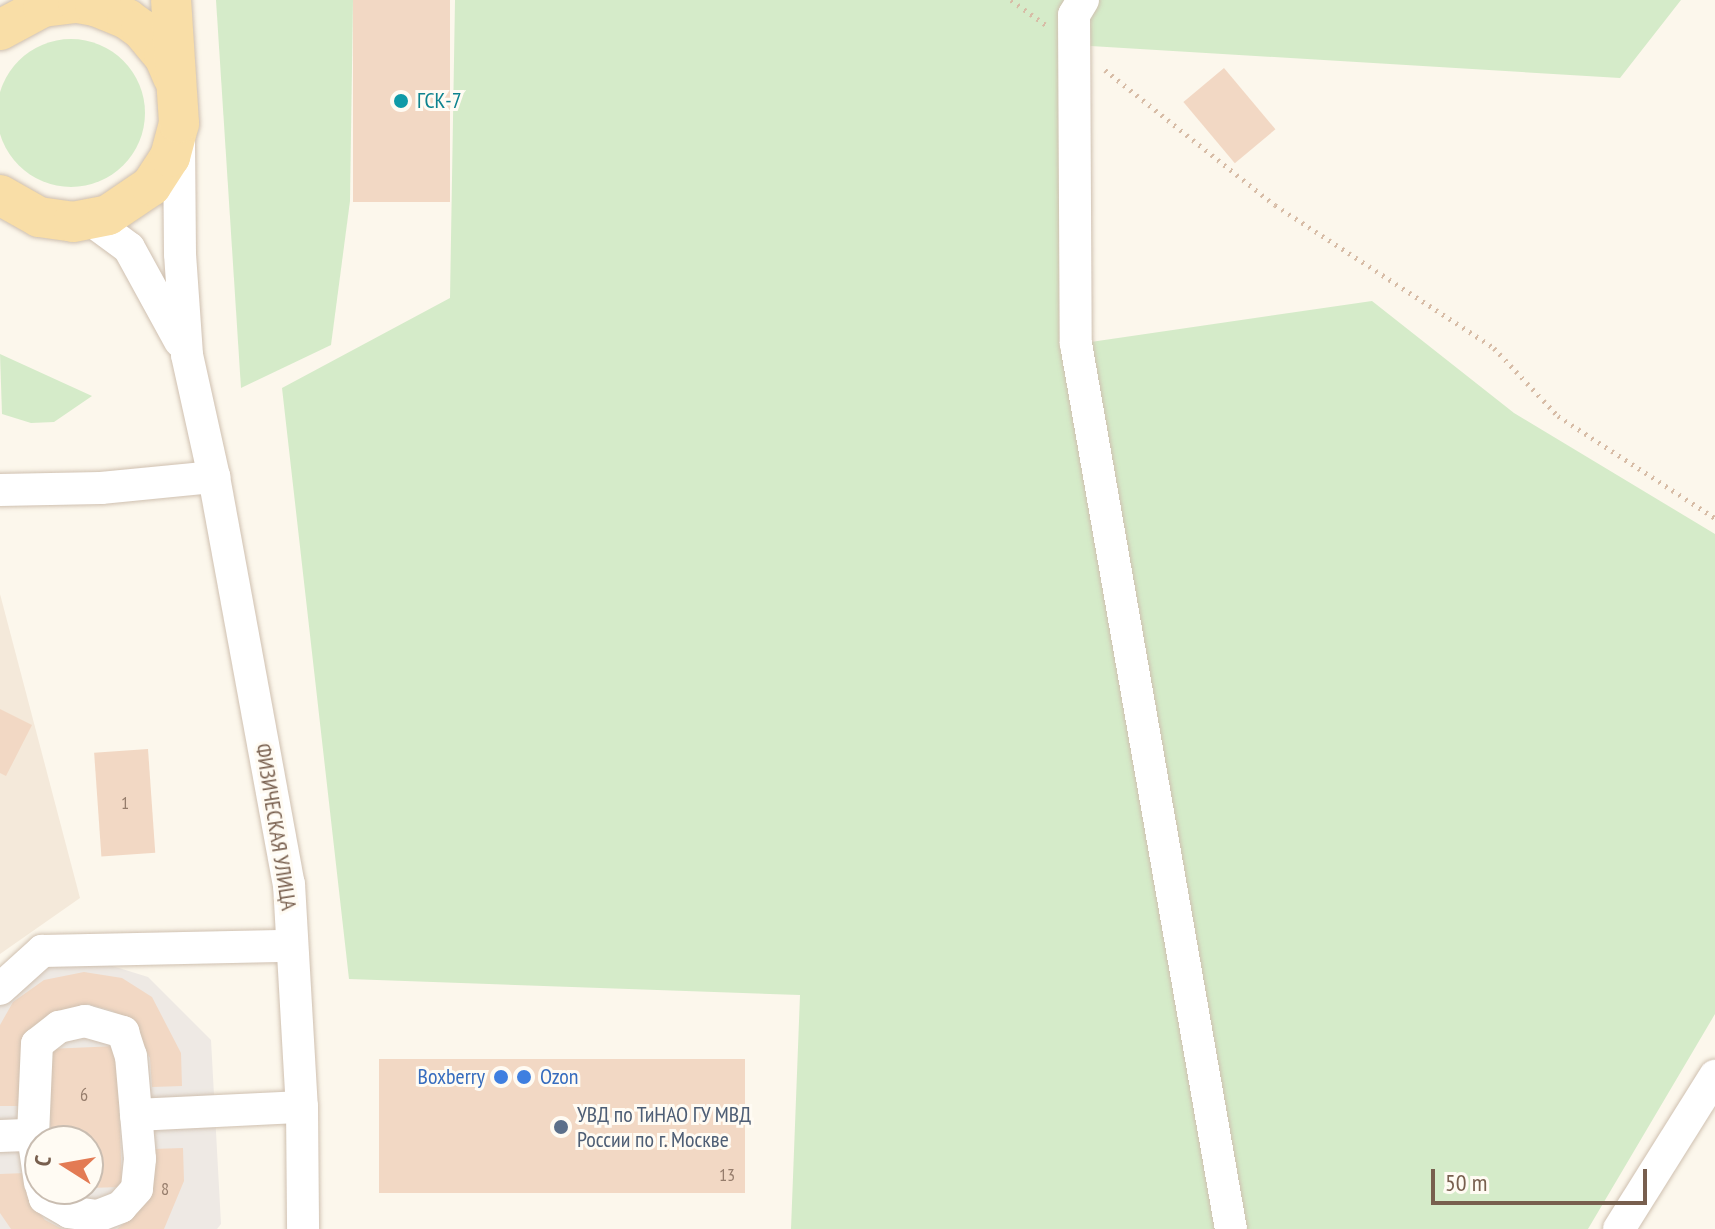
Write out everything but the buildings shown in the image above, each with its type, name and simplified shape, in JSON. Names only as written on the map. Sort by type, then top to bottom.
[{"type":"main road","points":[[0,195],[19,219],[73,222],[91,220],[123,208],[151,186],[170,157],[178,106],[171,0]]},
{"type":"main road","points":[[0,30],[43,7],[82,2],[111,11],[141,29],[164,56],[178,106]]},
{"type":"street","points":[[1083,0],[1074,15],[1076,344],[1231,1229]]},
{"type":"street","points":[[178,106],[180,254],[187,355]]},
{"type":"street","points":[[91,220],[129,248],[187,355]]},
{"type":"street","name":"ФИЗИЧЕСКАЯ УЛИЦА","points":[[187,355],[214,477],[289,884],[302,1107],[303,1229]]},
{"type":"street","points":[[0,490],[101,488],[214,477]]},
{"type":"street","points":[[0,989],[42,951],[291,946]]},
{"type":"street","points":[[33,1125],[37,1044],[59,1027],[85,1021],[123,1032],[131,1056],[140,1159],[137,1189],[121,1207],[97,1216],[69,1212],[57,1205]]},
{"type":"street","points":[[1619,1229],[1715,1076]]},
{"type":"street","points":[[136,1115],[302,1107]]},
{"type":"street","points":[[0,1136],[24,1135]]},
{"type":"path","points":[[1011,0],[1074,45],[1275,205],[1494,348],[1558,416],[1715,518]]},
{"type":"shaded area","points":[[0,594],[80,898],[0,954]]},
{"type":"shaded area","points":[[61,950],[148,977],[211,1040],[221,1224],[217,1229],[0,1229],[0,994]]},
{"type":"green space","points":[[216,0],[353,0],[350,201],[331,345],[241,388]]},
{"type":"green space","points":[[455,0],[1681,0],[1620,78],[1074,45],[1077,344],[1372,301],[1514,413],[1715,534],[1715,1014],[1588,1229],[791,1229],[800,995],[349,979],[282,388],[450,298]]},
{"type":"green space","points":[[71,39],[99,45],[123,61],[139,85],[145,113],[139,141],[123,165],[99,181],[71,187],[43,181],[19,165],[3,141],[-3,113],[3,85],[19,61],[43,45]]},
{"type":"green space","points":[[0,354],[92,396],[54,422],[31,423],[2,414]]},
{"type":"place","name":"ГСК-7","points":[[401,101]]},
{"type":"place","name":"Boxberry","points":[[501,1077]]},
{"type":"place","name":"Ozon","points":[[524,1077]]},
{"type":"place","name":"УВД по ТиНАО ГУ МВД России по г. Москве","points":[[561,1127]]}]
